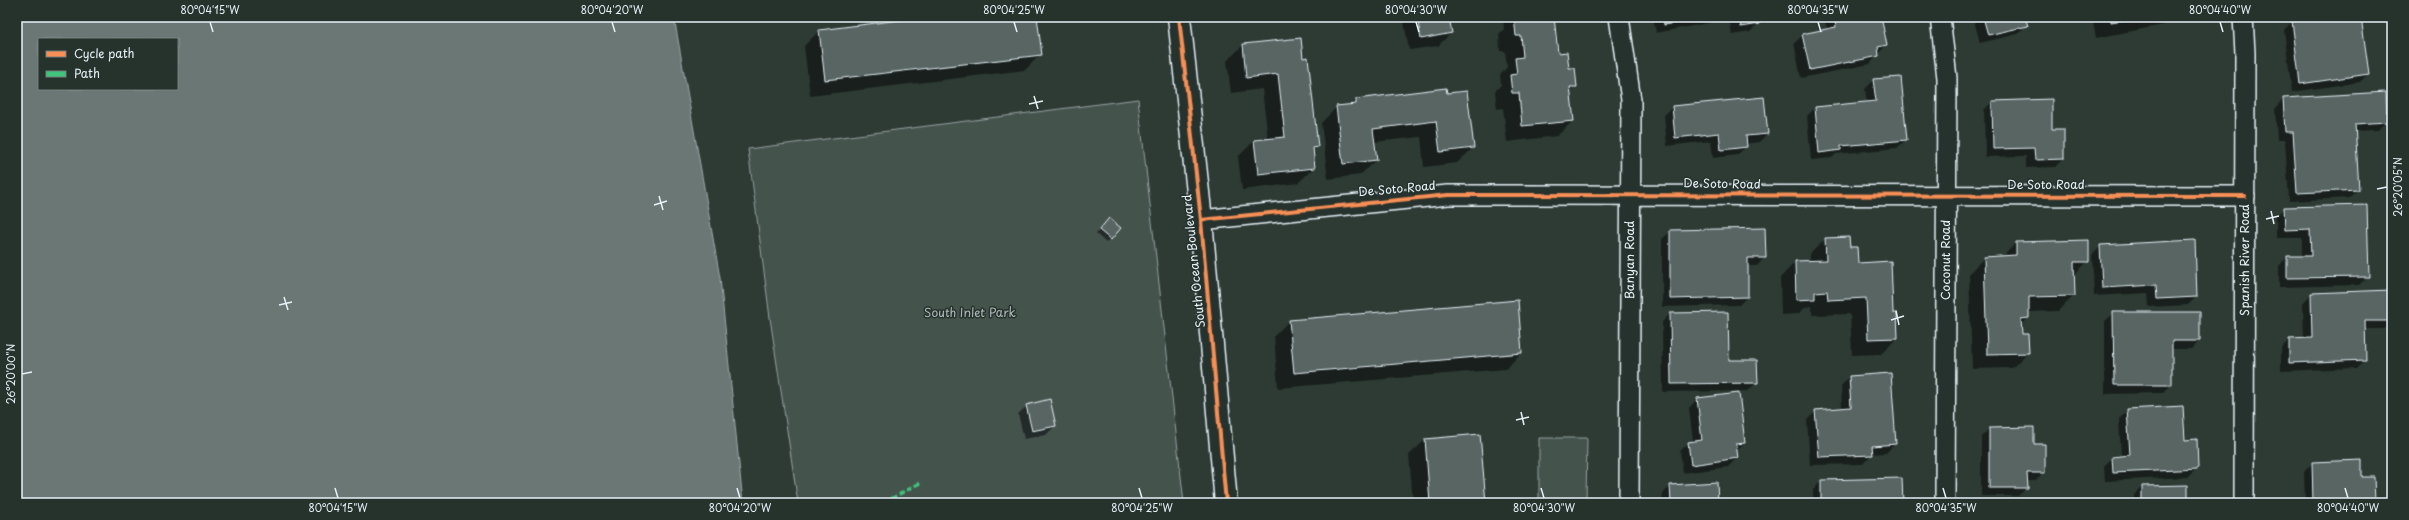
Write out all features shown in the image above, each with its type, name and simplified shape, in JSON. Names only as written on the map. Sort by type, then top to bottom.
[{"type":"main road","name":"South Ocean Boulevard","points":[[1179,17],[1201,220],[1226,503]]},
{"type":"street","name":"Banyan Road","points":[[1619,17],[1631,100],[1629,503]]},
{"type":"street","name":"Coconut Road","points":[[1940,17],[1947,78],[1945,503]]},
{"type":"street","name":"Spanish River Road","points":[[2243,17],[2245,53],[2244,503]]},
{"type":"street","name":"De Soto Road","points":[[1201,220],[1427,196],[1630,194],[2245,196]]},
{"type":"green space","name":"South Inlet Park","points":[[1138,99],[1184,503],[798,503],[770,318],[748,149]]},
{"type":"green space","points":[[1539,438],[1587,438],[1586,503],[1539,503]]},
{"type":"shaded area","points":[[17,17],[674,17],[720,278],[743,503],[17,503]]},
{"type":"building","points":[[925,17],[1037,17],[1042,55],[825,80],[819,30]]},
{"type":"building","points":[[1417,17],[1449,17],[1452,33],[1421,39]]},
{"type":"building","points":[[1514,17],[1554,17],[1558,53],[1567,52],[1569,68],[1575,68],[1577,87],[1570,87],[1574,121],[1522,126],[1519,93],[1512,93],[1510,75],[1517,74],[1515,58],[1523,57],[1521,36],[1516,36]]},
{"type":"building","points":[[1663,17],[1706,17],[1664,25]]},
{"type":"building","points":[[1739,17],[1759,17],[1760,24],[1741,27]]},
{"type":"building","points":[[1834,17],[1881,17],[1887,45],[1878,47],[1879,56],[1810,70],[1802,34],[1836,27]]},
{"type":"building","points":[[1983,17],[2025,17],[2028,26],[1988,35]]},
{"type":"building","points":[[2111,17],[2141,17],[2111,22]]},
{"type":"building","points":[[2305,17],[2361,17],[2369,74],[2300,84],[2292,21],[2305,19]]},
{"type":"building","points":[[1301,38],[1303,58],[1308,57],[1318,147],[1313,148],[1315,168],[1258,174],[1254,140],[1285,137],[1278,74],[1246,78],[1243,44]]},
{"type":"building","points":[[1901,77],[1907,140],[1841,146],[1841,150],[1819,153],[1815,107],[1876,101],[1873,79]]},
{"type":"building","points":[[1446,88],[1447,93],[1467,91],[1474,148],[1440,152],[1436,121],[1373,129],[1377,160],[1343,164],[1336,106],[1356,104],[1356,99]]},
{"type":"building","points":[[2386,92],[2387,122],[2355,124],[2359,190],[2297,193],[2293,132],[2285,132],[2283,98]]},
{"type":"building","points":[[1764,97],[1768,134],[1746,136],[1747,147],[1721,150],[1719,133],[1675,138],[1672,106]]},
{"type":"building","points":[[2052,99],[2052,129],[2064,129],[2064,159],[2035,160],[2034,148],[1993,149],[1992,101]]},
{"type":"building","points":[[2367,205],[2369,277],[2287,278],[2287,256],[2311,256],[2310,229],[2285,230],[2284,207]]},
{"type":"building","points":[[1109,218],[1121,228],[1111,240],[1099,230]]},
{"type":"building","points":[[1765,228],[1766,258],[1748,258],[1748,297],[1670,299],[1670,230]]},
{"type":"building","points":[[1849,237],[1850,247],[1857,247],[1858,263],[1891,261],[1893,313],[1897,313],[1898,338],[1868,339],[1866,298],[1828,300],[1827,291],[1815,292],[1815,299],[1796,300],[1795,261],[1826,260],[1825,238]]},
{"type":"building","points":[[2089,240],[2089,262],[2074,262],[2075,296],[2029,297],[2029,318],[2021,319],[2022,334],[2028,334],[2029,353],[1987,354],[1984,257],[2016,255],[2016,242]]},
{"type":"building","points":[[2195,240],[2197,297],[2157,299],[2156,285],[2102,288],[2100,245]]},
{"type":"building","points":[[2392,290],[2392,321],[2365,321],[2366,360],[2289,363],[2289,339],[2312,338],[2311,293]]},
{"type":"building","points":[[1518,300],[1522,353],[1294,373],[1289,320]]},
{"type":"building","points":[[1728,312],[1729,360],[1757,360],[1758,383],[1671,384],[1670,313]]},
{"type":"building","points":[[2113,312],[2200,312],[2200,341],[2172,341],[2172,385],[2114,385]]},
{"type":"building","points":[[1891,373],[1896,444],[1872,446],[1873,455],[1819,457],[1815,410],[1851,407],[1849,376]]},
{"type":"building","points":[[1739,393],[1745,443],[1736,444],[1738,458],[1691,465],[1688,442],[1702,440],[1697,398]]},
{"type":"building","points":[[1050,399],[1056,426],[1032,431],[1026,405]]},
{"type":"building","points":[[2183,406],[2185,440],[2197,439],[2198,469],[2113,473],[2112,457],[2130,455],[2127,409]]},
{"type":"building","points":[[2034,427],[2034,444],[2045,444],[2045,473],[2027,473],[2028,488],[1989,488],[1989,428]]},
{"type":"building","points":[[1480,434],[1486,503],[1430,503],[1425,439]]},
{"type":"building","points":[[2362,460],[2362,477],[2374,477],[2375,503],[2313,503],[2312,462]]},
{"type":"building","points":[[1902,478],[1903,503],[1821,503],[1821,480]]},
{"type":"building","points":[[1717,482],[1718,503],[1671,503],[1670,485]]},
{"type":"building","points":[[2188,485],[2188,503],[2142,503],[2142,486]]},
{"type":"marked path","points":[[883,503],[922,482]]},
{"type":"cycle path","points":[[1179,17],[1201,220],[1226,503]]},
{"type":"cycle path","points":[[1201,220],[1448,195],[2245,196]]}]
